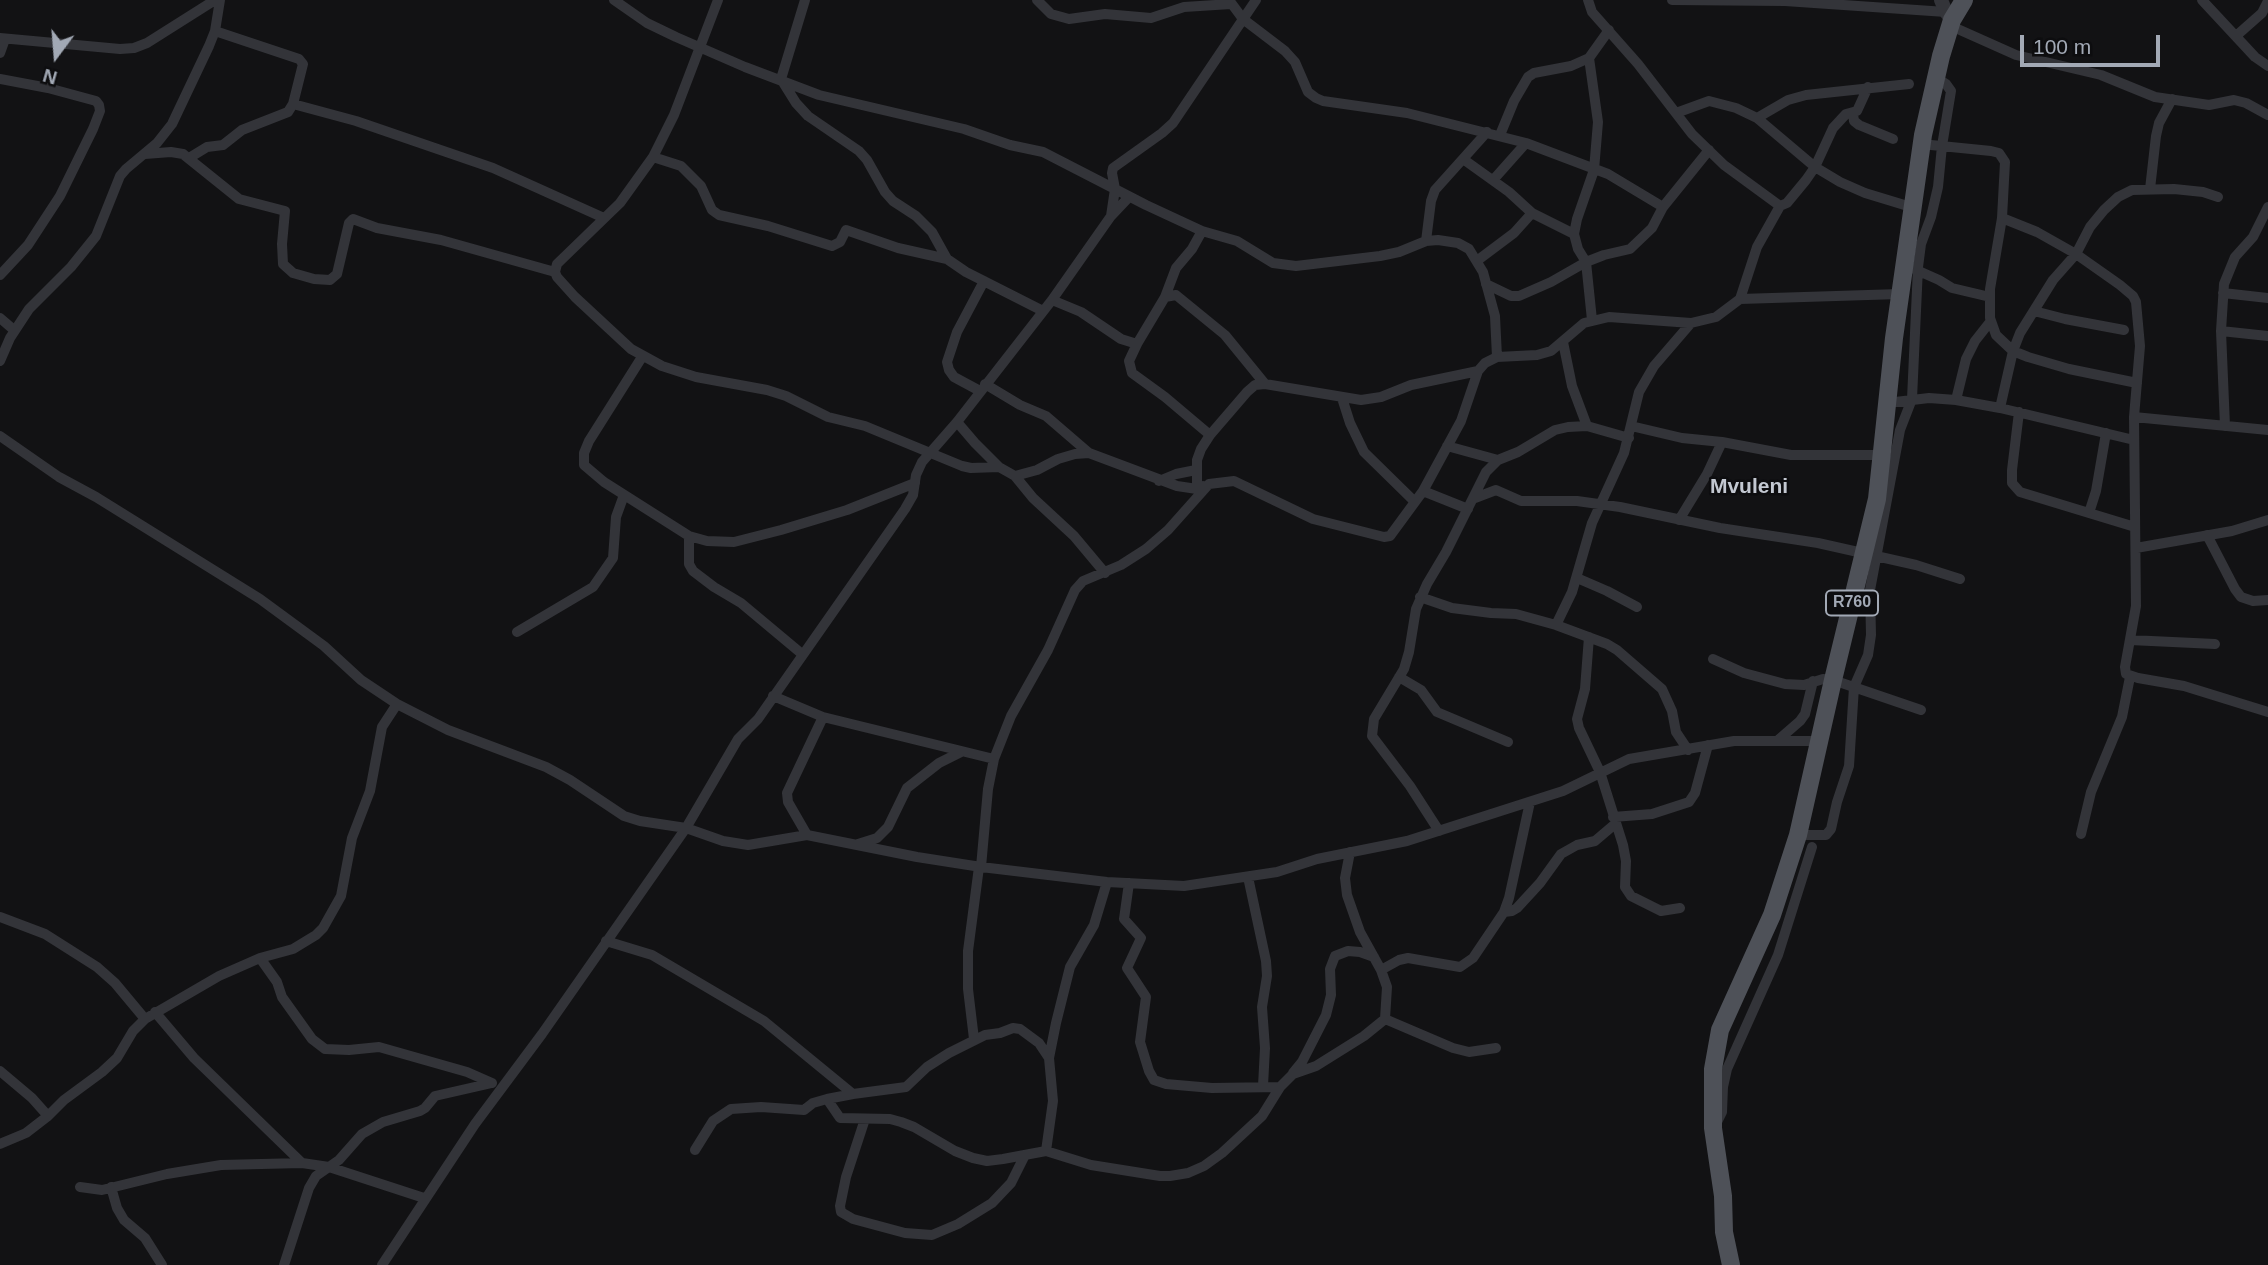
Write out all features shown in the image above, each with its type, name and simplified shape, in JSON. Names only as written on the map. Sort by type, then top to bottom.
[{"type":"main road","name":"R760","points":[[1731,1265],[1724,1232],[1723,1196],[1713,1128],[1713,1069],[1720,1030],[1806,839],[1819,741],[1882,503],[1887,403],[1900,294],[1911,268],[1911,207],[1921,144],[1947,14],[1964,0]]},
{"type":"street","points":[[0,361],[14,330],[29,309],[71,267],[93,240],[126,169],[165,135],[172,124],[215,31],[218,0]]},
{"type":"street","points":[[0,54],[3,38],[134,48],[147,43],[218,0]]},
{"type":"street","points":[[614,0],[647,23],[700,48],[819,95],[964,129],[1010,145],[1043,152],[1202,231],[1237,241],[1273,263],[1296,267],[1380,257],[1426,241],[1458,243],[1469,249],[1478,260],[1495,316],[1497,357]]},
{"type":"street","points":[[555,272],[557,264],[620,203],[653,157],[674,116],[718,0]]},
{"type":"street","points":[[805,0],[781,79],[808,116],[859,151],[867,160],[884,192],[932,232],[947,259]]},
{"type":"street","points":[[1037,0],[1051,15],[1069,19],[1105,14],[1151,18],[1184,7],[1230,2],[1243,19],[1285,51],[1295,62],[1308,92],[1315,98],[1407,113],[1526,143],[1608,174],[1663,207]]},
{"type":"street","points":[[1111,216],[1115,189],[1113,168],[1162,134],[1173,123],[1256,0]]},
{"type":"street","points":[[1588,0],[1592,12],[1692,134],[1732,171],[1780,206]]},
{"type":"street","points":[[1672,0],[1785,0],[1947,14],[2016,55],[2101,75],[2155,97],[2209,105],[2234,100],[2268,115]]},
{"type":"street","points":[[2202,0],[2268,66]]},
{"type":"street","points":[[2236,36],[2262,13],[2268,1]]},
{"type":"street","points":[[1500,135],[1528,77],[1534,73],[1571,66],[1589,58],[1609,30]]},
{"type":"street","points":[[189,158],[210,146],[223,145],[242,130],[288,112],[302,72],[302,61],[215,31]]},
{"type":"street","points":[[1589,58],[1598,122],[1594,170],[1573,234],[1586,262],[1592,320]]},
{"type":"street","points":[[1882,503],[1900,430],[1912,399],[1911,268],[1931,218],[1951,90],[1935,77]]},
{"type":"street","points":[[0,79],[96,101],[100,111],[60,196],[28,245],[0,275]]},
{"type":"street","points":[[1757,118],[1788,100],[1805,95],[1909,84]]},
{"type":"street","points":[[984,281],[957,332],[947,362],[954,377],[1046,416],[1089,453],[1159,481],[1197,489],[1209,484],[1234,481],[1313,519],[1384,537],[1390,536],[1423,491],[1466,408],[1478,371],[1485,363],[1497,357],[1536,355],[1551,351],[1584,323],[1592,320],[1609,317],[1691,323],[1716,317],[1740,299],[1757,247],[1780,206],[1787,203],[1815,167],[1833,128],[1846,114],[1857,111],[1868,87]]},
{"type":"street","points":[[2150,189],[2156,136],[2172,99]]},
{"type":"street","points":[[1676,113],[1709,101],[1727,104],[1757,118],[1815,167],[1840,182],[1911,207]]},
{"type":"street","points":[[293,104],[356,121],[493,168],[604,218]]},
{"type":"street","points":[[1853,114],[1854,121],[1859,125],[1893,139]]},
{"type":"street","points":[[1426,241],[1435,190],[1487,132]]},
{"type":"street","points":[[1494,179],[1526,143]]},
{"type":"street","points":[[1921,144],[1990,151],[2003,156],[2006,162],[2002,218],[1990,297],[1990,322],[1996,335],[2013,351],[2049,364],[2137,383]]},
{"type":"street","points":[[1486,284],[1511,296],[1519,296],[1586,262],[1630,249],[1652,228],[1663,207],[1709,150]]},
{"type":"street","points":[[145,153],[177,152],[189,158],[239,199],[285,211],[282,257],[285,268],[293,273],[314,279],[334,278],[349,223],[353,219],[377,228],[441,240],[555,272],[575,297],[642,357],[662,366],[696,377],[786,396],[828,417],[865,426],[971,468],[999,467]]},
{"type":"street","points":[[653,157],[681,166],[701,186],[712,210],[719,215],[768,226],[832,246],[840,242],[846,230],[898,248],[947,259],[966,272],[1044,311]]},
{"type":"street","points":[[1463,159],[1494,179],[1532,213],[1573,234]]},
{"type":"street","points":[[1916,175],[1939,178]]},
{"type":"street","points":[[2000,408],[2013,351],[2021,333],[2053,280],[2076,254],[2090,227],[2118,197],[2132,190],[2150,189],[2203,192],[2218,197]]},
{"type":"street","points":[[382,1265],[497,1085],[542,1034],[686,828],[738,739],[758,719],[905,509],[913,495],[918,469],[1044,311],[1111,216],[1129,197]]},
{"type":"street","points":[[2225,426],[2222,293],[2235,257],[2253,237],[2268,207]]},
{"type":"street","points":[[1478,260],[1514,233],[1532,213]]},
{"type":"street","points":[[2002,218],[2037,232],[2076,254],[2120,285],[2136,302],[2140,346],[2134,417],[2136,606],[2126,674],[2130,677],[2184,686],[2268,712]]},
{"type":"street","points":[[1202,231],[1192,249],[1176,268],[1170,293],[1129,360],[1132,373],[1210,435]]},
{"type":"street","points":[[1911,268],[1952,288],[1990,297]]},
{"type":"street","points":[[1170,293],[1225,335],[1265,384]]},
{"type":"street","points":[[2222,293],[2268,298]]},
{"type":"street","points":[[1740,299],[1900,294]]},
{"type":"street","points":[[1052,300],[1081,312],[1121,338],[1137,344]]},
{"type":"street","points":[[2034,311],[2065,320],[2124,330]]},
{"type":"street","points":[[0,318],[14,330]]},
{"type":"street","points":[[1956,400],[1966,359],[1975,341],[1990,322]]},
{"type":"street","points":[[1556,625],[1577,578],[1592,523],[1629,438],[1639,392],[1654,366],[1691,323]]},
{"type":"street","points":[[2221,331],[2268,336]]},
{"type":"street","points":[[1563,342],[1572,386],[1587,426]]},
{"type":"street","points":[[642,357],[589,441],[583,453],[584,465],[604,482],[689,536],[707,541],[734,542],[846,510],[915,483]]},
{"type":"street","points":[[1197,489],[1197,460],[1210,435],[1255,385],[1265,384],[1362,400],[1478,371]]},
{"type":"street","points":[[1342,398],[1350,424],[1364,452],[1415,502]]},
{"type":"street","points":[[1887,403],[1912,399],[1956,400],[2019,412],[2134,440]]},
{"type":"street","points":[[2019,412],[2011,470],[2012,483],[2020,492],[2135,527]]},
{"type":"street","points":[[2134,417],[2268,430]]},
{"type":"street","points":[[957,422],[999,467],[1015,476],[1105,573]]},
{"type":"street","points":[[1439,831],[1410,786],[1372,736],[1374,719],[1399,677],[1409,652],[1420,597],[1475,498],[1486,472],[1498,460],[1568,426],[1587,426],[1629,438]]},
{"type":"street","points":[[1631,426],[1682,438],[1722,442],[1791,456],[1883,455]]},
{"type":"street","points":[[2089,513],[2096,491],[2106,433]]},
{"type":"street","points":[[0,436],[59,477],[96,497],[260,599],[324,646],[360,680],[397,704],[448,730],[546,768],[570,780],[624,816],[686,828],[723,841],[748,845],[807,835],[980,867],[1107,882],[1184,886],[1277,872],[1317,859],[1407,841],[1530,802],[1581,783],[1629,759],[1734,741],[1819,741]]},
{"type":"street","points":[[1679,520],[1707,474],[1722,442]]},
{"type":"street","points":[[1447,446],[1498,460]]},
{"type":"street","points":[[1015,476],[1037,470],[1058,459],[1089,453]]},
{"type":"street","points":[[1476,455],[1486,472]]},
{"type":"street","points":[[1159,481],[1196,470]]},
{"type":"street","points":[[974,1039],[968,989],[968,951],[994,759],[1011,716],[1048,650],[1075,590],[1083,581],[1105,573],[1146,549],[1161,537],[1209,484]]},
{"type":"street","points":[[1475,498],[1496,490],[1521,501],[1602,504],[1818,543],[1927,568],[1960,579]]},
{"type":"street","points":[[1423,491],[1468,509]]},
{"type":"street","points":[[517,632],[593,587],[613,558],[616,517],[624,495]]},
{"type":"street","points":[[2136,548],[2207,536],[2268,520]]},
{"type":"street","points":[[689,536],[689,564],[693,571],[741,603],[802,654]]},
{"type":"street","points":[[2207,536],[2241,597],[2253,601],[2268,600]]},
{"type":"street","points":[[1806,839],[1826,835],[1831,829],[1849,766],[1854,687],[1868,654],[1871,635],[1870,554]]},
{"type":"street","points":[[1577,578],[1637,607]]},
{"type":"street","points":[[1420,597],[1452,608],[1516,614],[1556,625],[1617,650],[1662,689],[1672,710],[1676,733],[1688,750]]},
{"type":"street","points":[[1589,637],[1585,689],[1577,719],[1579,729],[1600,772],[1626,861],[1627,893],[1661,911],[1680,908]]},
{"type":"street","points":[[2130,640],[2215,644]]},
{"type":"street","points":[[1713,659],[1744,673],[1785,684],[1804,685],[1823,679],[1833,680],[1921,710]]},
{"type":"street","points":[[1399,677],[1421,690],[1437,712],[1508,742]]},
{"type":"street","points":[[2081,834],[2091,792],[2122,717],[2130,677]]},
{"type":"street","points":[[1777,741],[1800,721],[1805,713],[1813,681]]},
{"type":"street","points":[[773,696],[822,717],[994,759]]},
{"type":"street","points":[[0,1144],[26,1133],[117,1058],[133,1031],[150,1016],[219,976],[260,958],[293,948],[323,928],[341,896],[354,831],[370,791],[382,727],[397,704]]},
{"type":"street","points":[[807,835],[788,802],[787,793],[822,717]]},
{"type":"street","points":[[1504,912],[1517,908],[1541,883],[1561,854],[1577,845],[1595,841],[1614,820],[1652,814],[1689,803],[1695,793],[1708,745]]},
{"type":"street","points":[[855,844],[877,838],[894,817],[907,788],[939,763],[961,752]]},
{"type":"street","points":[[1381,970],[1391,962],[1409,958],[1460,967],[1473,958],[1504,912],[1510,898],[1530,802]]},
{"type":"street","points":[[1293,1074],[1316,1066],[1364,1036],[1385,1019],[1387,988],[1381,970],[1360,932],[1347,895],[1345,878],[1350,852]]},
{"type":"street","points":[[1248,877],[1266,961],[1267,976],[1262,1007],[1265,1048],[1263,1086]]},
{"type":"street","points":[[1046,1151],[1053,1101],[1049,1058],[1070,967],[1094,925],[1107,882]]},
{"type":"street","points":[[1129,883],[1124,919],[1141,938],[1127,968],[1146,997],[1140,1042],[1154,1080],[1166,1084],[1212,1088],[1280,1087]]},
{"type":"street","points":[[0,917],[45,934],[97,967],[302,1163]]},
{"type":"street","points":[[606,941],[652,955],[764,1021],[853,1094]]},
{"type":"street","points":[[827,1099],[840,1118],[890,1119],[901,1122],[956,1151],[987,1161],[1046,1151],[1124,1171],[1160,1176],[1188,1172],[1204,1166],[1222,1153],[1262,1116],[1280,1087],[1302,1062],[1326,1015],[1331,995],[1330,968],[1335,956],[1348,951],[1374,957]]},
{"type":"street","points":[[260,958],[277,982],[282,997],[312,1040],[325,1049],[341,1051],[379,1047],[467,1072],[497,1085]]},
{"type":"street","points":[[1385,1019],[1453,1048],[1469,1052],[1496,1048]]},
{"type":"street","points":[[695,1150],[713,1121],[730,1109],[761,1107],[804,1110],[813,1103],[827,1099],[906,1087],[927,1067],[974,1039],[1013,1028],[1020,1029],[1039,1043],[1049,1058]]},
{"type":"street","points":[[0,1071],[32,1098],[48,1116]]},
{"type":"street","points":[[284,1265],[309,1188],[316,1176],[339,1160],[362,1134],[373,1127],[420,1111],[435,1096],[497,1085]]},
{"type":"street","points":[[865,1119],[842,1191],[841,1212],[853,1219],[905,1233],[932,1235],[958,1224],[992,1203],[1011,1183],[1024,1155]]},
{"type":"street","points":[[80,1187],[98,1191],[167,1174],[221,1165],[302,1163],[329,1167],[425,1198]]},
{"type":"street","points":[[111,1187],[117,1208],[124,1220],[145,1238],[162,1265]]},
{"type":"district","name":"Mvuleni","points":[[1749,487]]}]
